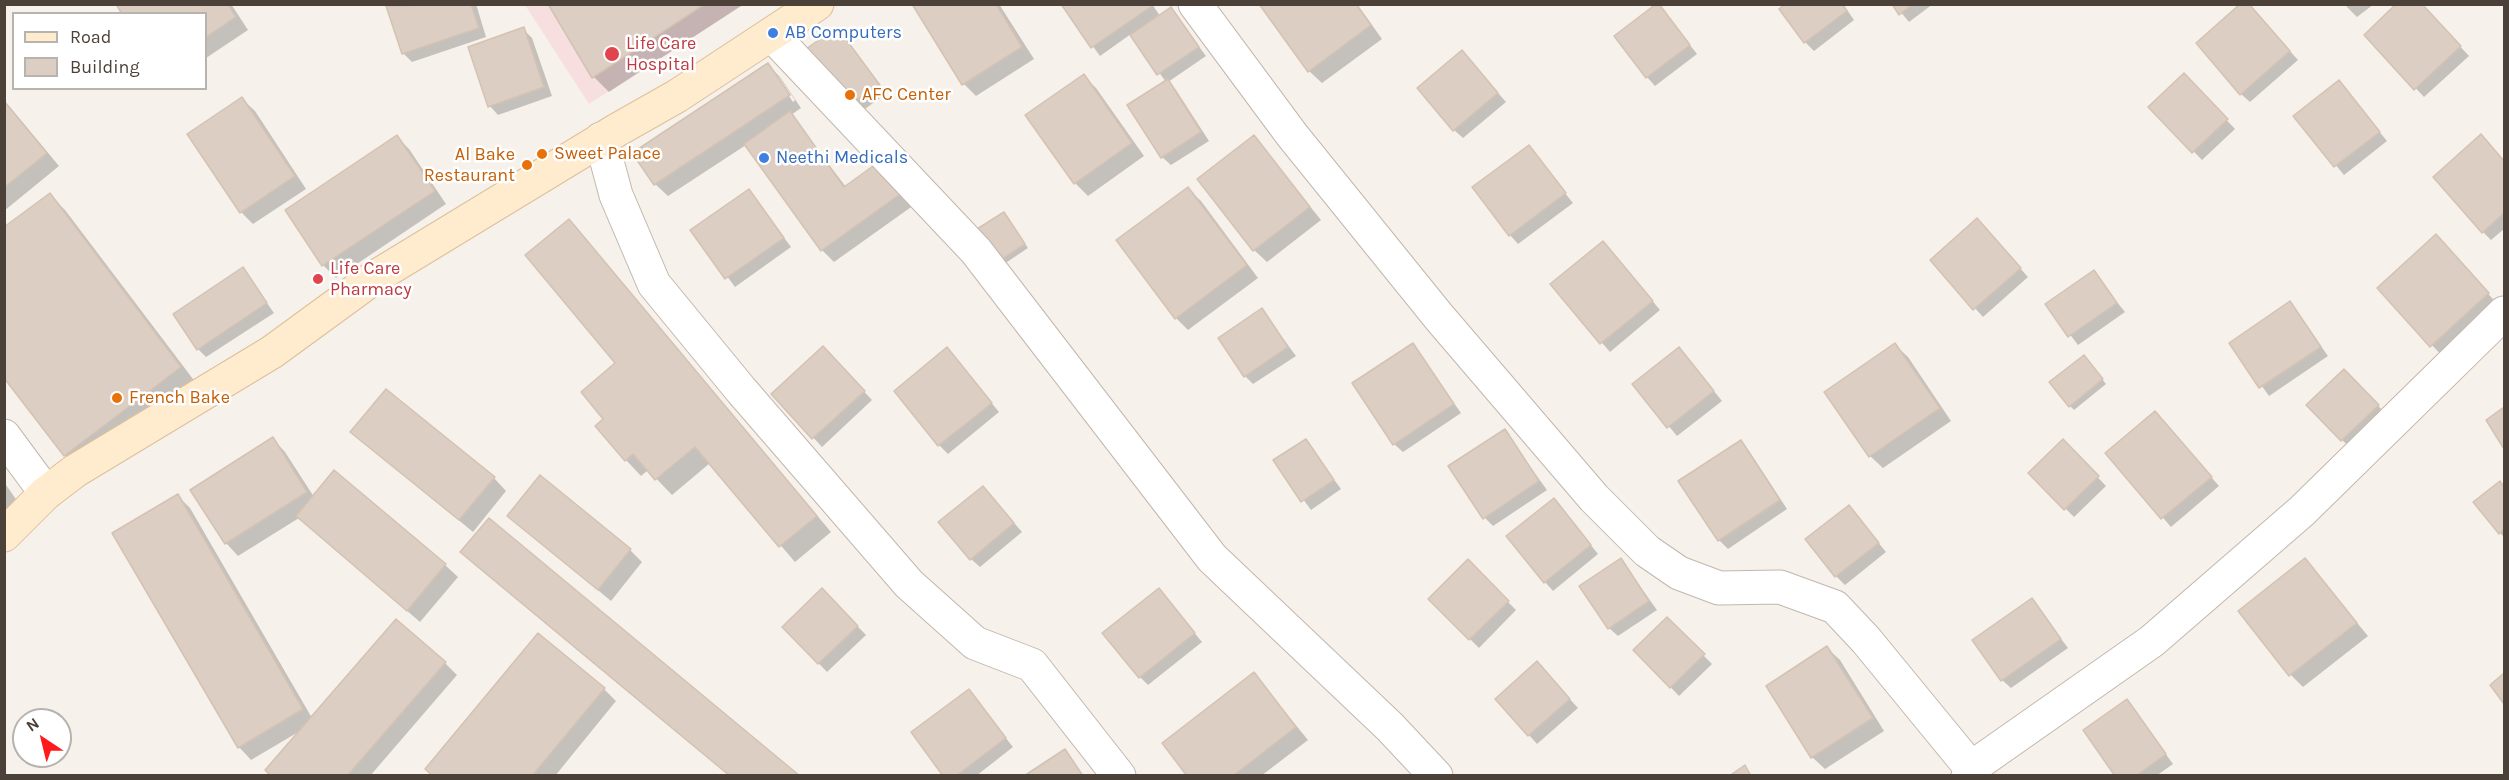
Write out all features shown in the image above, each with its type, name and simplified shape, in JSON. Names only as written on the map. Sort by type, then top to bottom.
[{"type":"main road","points":[[4,535],[46,493],[112,448],[272,352],[372,279],[677,96],[817,4]]},
{"type":"street","points":[[1195,4],[1292,135],[1439,317],[1594,498],[1647,551],[1679,573],[1719,588],[1780,587],[1835,607],[1866,640],[1970,772],[2152,641],[2302,511],[2505,313]]},
{"type":"street","points":[[772,35],[976,251],[1212,558],[1390,727],[1436,776]]},
{"type":"street","points":[[602,139],[616,195],[654,284],[741,390],[909,584],[975,643],[1032,665],[1119,776]]},
{"type":"street","points":[[4,436],[46,493]]},
{"type":"shaded area","name":"Life Care Hospital","points":[[525,5],[743,5],[589,104]]},
{"type":"building","points":[[116,4],[228,4],[236,17],[207,36],[207,12],[121,12]]},
{"type":"building","points":[[471,4],[479,28],[402,54],[386,6]]},
{"type":"building","points":[[548,4],[705,4],[592,78]]},
{"type":"building","points":[[912,4],[996,4],[1022,47],[962,85]]},
{"type":"building","points":[[1061,4],[1151,4],[1152,6],[1091,48]]},
{"type":"building","points":[[1259,4],[1356,4],[1371,25],[1308,72]]},
{"type":"building","points":[[1659,4],[1690,45],[1646,78],[1614,36]]},
{"type":"building","points":[[1785,4],[1842,4],[1847,11],[1804,43],[1779,9]]},
{"type":"building","points":[[1892,4],[1913,4],[1899,15]]},
{"type":"building","points":[[2240,4],[2249,4],[2290,51],[2240,95],[2196,43]]},
{"type":"building","points":[[2396,4],[2422,4],[2461,46],[2414,90],[2364,35]]},
{"type":"building","points":[[1171,7],[1199,47],[1157,75],[1130,35]]},
{"type":"building","points":[[524,27],[544,87],[488,107],[468,47]]},
{"type":"building","points":[[837,27],[879,84],[848,106],[806,49]]},
{"type":"building","points":[[1462,50],[1498,93],[1453,131],[1417,88]]},
{"type":"building","points":[[768,63],[790,95],[654,185],[632,153]]},
{"type":"building","points":[[2184,73],[2228,119],[2192,153],[2148,107]]},
{"type":"building","points":[[1084,74],[1132,143],[1074,184],[1025,115]]},
{"type":"building","points":[[1168,79],[1201,132],[1161,158],[1127,105]]},
{"type":"building","points":[[2339,80],[2380,132],[2334,167],[2293,116]]},
{"type":"building","points":[[242,97],[295,176],[240,213],[187,134]]},
{"type":"building","points":[[4,101],[47,153],[4,188]]},
{"type":"building","points":[[790,111],[844,187],[880,161],[903,192],[821,251],[744,144]]},
{"type":"building","points":[[2481,134],[2504,161],[2504,213],[2482,233],[2433,177]]},
{"type":"building","points":[[397,135],[435,191],[322,266],[285,210]]},
{"type":"building","points":[[1254,135],[1310,207],[1253,251],[1197,179]]},
{"type":"building","points":[[1529,145],[1566,193],[1509,236],[1472,187]]},
{"type":"building","points":[[1188,187],[1247,265],[1175,319],[1116,240]]},
{"type":"building","points":[[749,189],[784,238],[725,279],[690,230]]},
{"type":"building","points":[[50,193],[181,367],[64,456],[4,378],[4,227]]},
{"type":"building","points":[[1004,212],[1025,244],[999,261],[977,229]]},
{"type":"building","points":[[1977,218],[2021,268],[1973,310],[1930,260]]},
{"type":"building","points":[[569,219],[817,516],[779,547],[695,447],[655,480],[633,454],[625,461],[595,426],[603,419],[581,392],[615,363],[525,255]]},
{"type":"building","points":[[2436,234],[2489,293],[2430,347],[2377,288]]},
{"type":"building","points":[[1603,241],[1653,301],[1600,344],[1550,284]]},
{"type":"building","points":[[243,267],[267,303],[197,350],[173,314]]},
{"type":"building","points":[[2094,270],[2117,303],[2068,337],[2045,304]]},
{"type":"building","points":[[2290,301],[2321,347],[2259,388],[2229,343]]},
{"type":"building","points":[[1262,308],[1288,347],[1244,377],[1218,338]]},
{"type":"building","points":[[1413,343],[1454,404],[1393,445],[1352,383]]},
{"type":"building","points":[[1895,343],[1940,408],[1869,457],[1824,392]]},
{"type":"building","points":[[823,346],[865,391],[812,439],[771,394]]},
{"type":"building","points":[[947,347],[992,403],[938,446],[894,391]]},
{"type":"building","points":[[1679,347],[1714,391],[1667,428],[1632,384]]},
{"type":"building","points":[[2084,355],[2103,379],[2069,407],[2049,382]]},
{"type":"building","points":[[2344,369],[2379,405],[2341,441],[2306,405]]},
{"type":"building","points":[[386,389],[495,477],[459,520],[350,432]]},
{"type":"building","points":[[2504,407],[2504,449],[2486,420]]},
{"type":"building","points":[[2155,411],[2212,477],[2161,519],[2105,453]]},
{"type":"building","points":[[1505,429],[1539,481],[1483,519],[1448,466]]},
{"type":"building","points":[[273,437],[307,492],[225,544],[190,490]]},
{"type":"building","points":[[1306,439],[1334,480],[1301,502],[1273,460]]},
{"type":"building","points":[[2063,439],[2099,476],[2064,510],[2028,473]]},
{"type":"building","points":[[1741,440],[1780,500],[1718,541],[1678,481]]},
{"type":"building","points":[[334,470],[446,564],[407,611],[296,516]]},
{"type":"building","points":[[540,475],[631,549],[598,590],[507,516]]},
{"type":"building","points":[[2500,481],[2504,487],[2504,529],[2499,534],[2473,502]]},
{"type":"building","points":[[983,486],[1014,523],[970,560],[938,522]]},
{"type":"building","points":[[178,494],[303,709],[238,748],[112,533]]},
{"type":"building","points":[[1554,498],[1591,545],[1544,583],[1506,536]]},
{"type":"building","points":[[1849,505],[1879,543],[1835,577],[1805,539]]},
{"type":"building","points":[[489,518],[800,776],[730,776],[460,552]]},
{"type":"building","points":[[1621,558],[1649,601],[1608,629],[1579,586]]},
{"type":"building","points":[[2305,558],[2357,623],[2289,676],[2238,611]]},
{"type":"building","points":[[1468,559],[1509,601],[1469,640],[1428,599]]},
{"type":"building","points":[[822,588],[858,626],[818,664],[782,627]]},
{"type":"building","points":[[1159,588],[1195,633],[1139,678],[1102,633]]},
{"type":"building","points":[[2032,598],[2061,639],[2001,681],[1972,640]]},
{"type":"building","points":[[1667,617],[1705,654],[1670,688],[1633,650]]},
{"type":"building","points":[[396,619],[446,662],[347,776],[271,776],[265,770]]},
{"type":"building","points":[[538,633],[605,688],[532,776],[433,776],[425,769]]},
{"type":"building","points":[[1827,646],[1873,718],[1811,758],[1766,686]]},
{"type":"building","points":[[1537,661],[1570,699],[1528,736],[1495,699]]},
{"type":"building","points":[[1254,672],[1296,727],[1233,776],[1187,776],[1162,743]]},
{"type":"building","points":[[2504,673],[2504,704],[2490,685]]},
{"type":"building","points":[[969,689],[1006,738],[956,776],[943,776],[911,732]]},
{"type":"building","points":[[2127,699],[2166,754],[2136,776],[2115,776],[2083,730]]},
{"type":"building","points":[[1065,749],[1083,776],[1024,776]]},
{"type":"building","points":[[1745,765],[1751,776],[1729,776]]},
{"type":"place","name":"AB Computers","points":[[773,33]]},
{"type":"place","name":"Life Care Hospital","points":[[612,54]]},
{"type":"place","name":"AFC Center","points":[[850,95]]},
{"type":"place","name":"Sweet Palace","points":[[542,154]]},
{"type":"place","name":"Neethi Medicals","points":[[764,158]]},
{"type":"place","name":"Al Bake Restaurant","points":[[527,165]]},
{"type":"place","name":"Life Care Pharmacy","points":[[318,279]]},
{"type":"place","name":"French Bake","points":[[117,398]]}]
